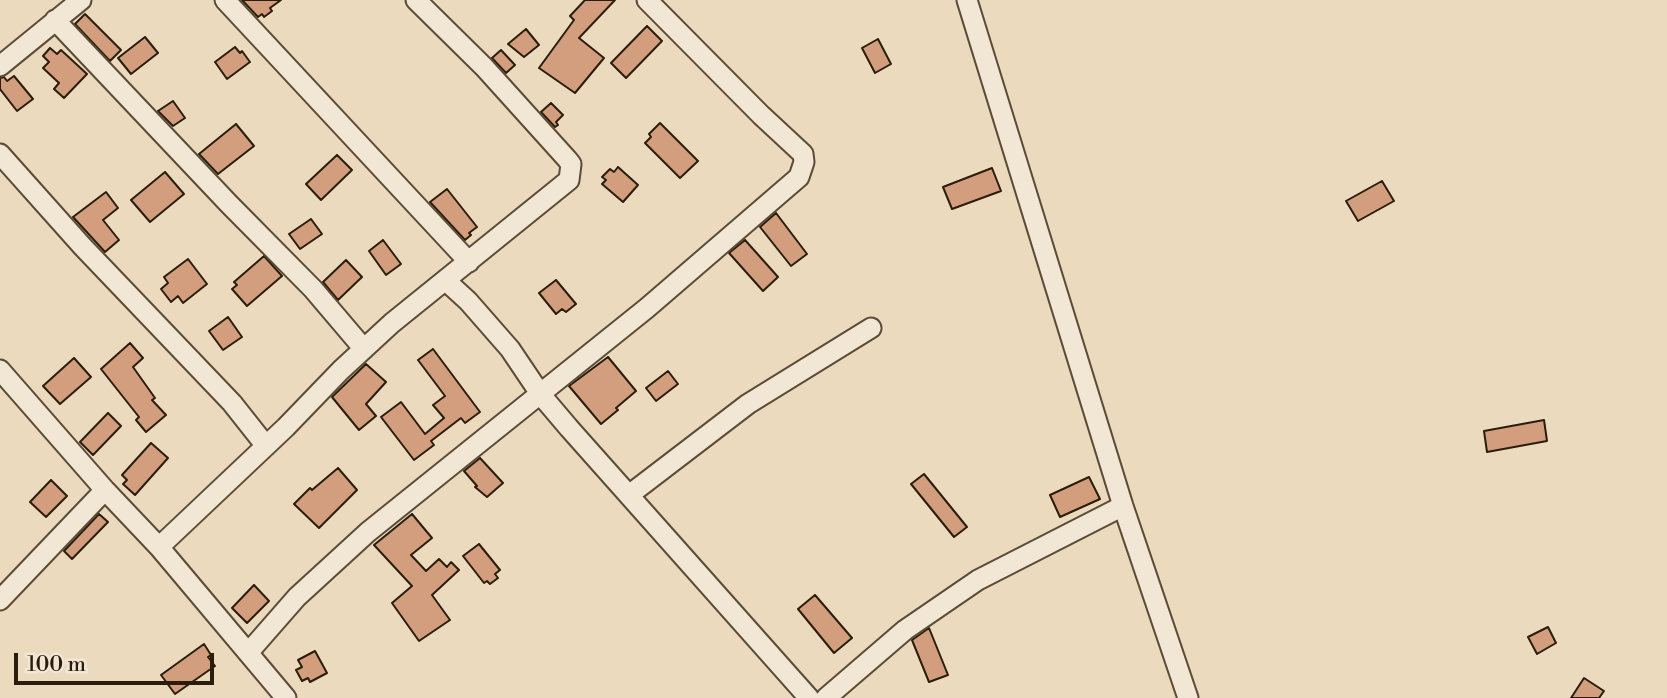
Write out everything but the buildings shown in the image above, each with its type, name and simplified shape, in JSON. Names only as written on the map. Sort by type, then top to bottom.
[{"type":"street","points":[[0,66],[81,0]]},
{"type":"street","points":[[225,0],[469,262]]},
{"type":"street","points":[[159,547],[365,349],[445,280],[567,183],[571,175],[571,164],[484,67],[416,0]]},
{"type":"street","points":[[248,653],[297,597],[368,532],[647,308],[799,177],[803,154],[647,0]]},
{"type":"street","points":[[967,0],[1123,506],[1188,698]]},
{"type":"street","points":[[55,20],[202,177],[313,289],[365,349]]},
{"type":"street","points":[[0,154],[83,247],[232,403],[266,446]]},
{"type":"street","points":[[445,280],[468,301],[510,349],[541,395],[808,698]]},
{"type":"street","points":[[629,495],[748,404],[871,328]]},
{"type":"street","points":[[0,370],[159,547],[286,698]]},
{"type":"street","points":[[0,600],[105,490]]},
{"type":"street","points":[[826,698],[905,630],[978,580],[1123,506]]}]
